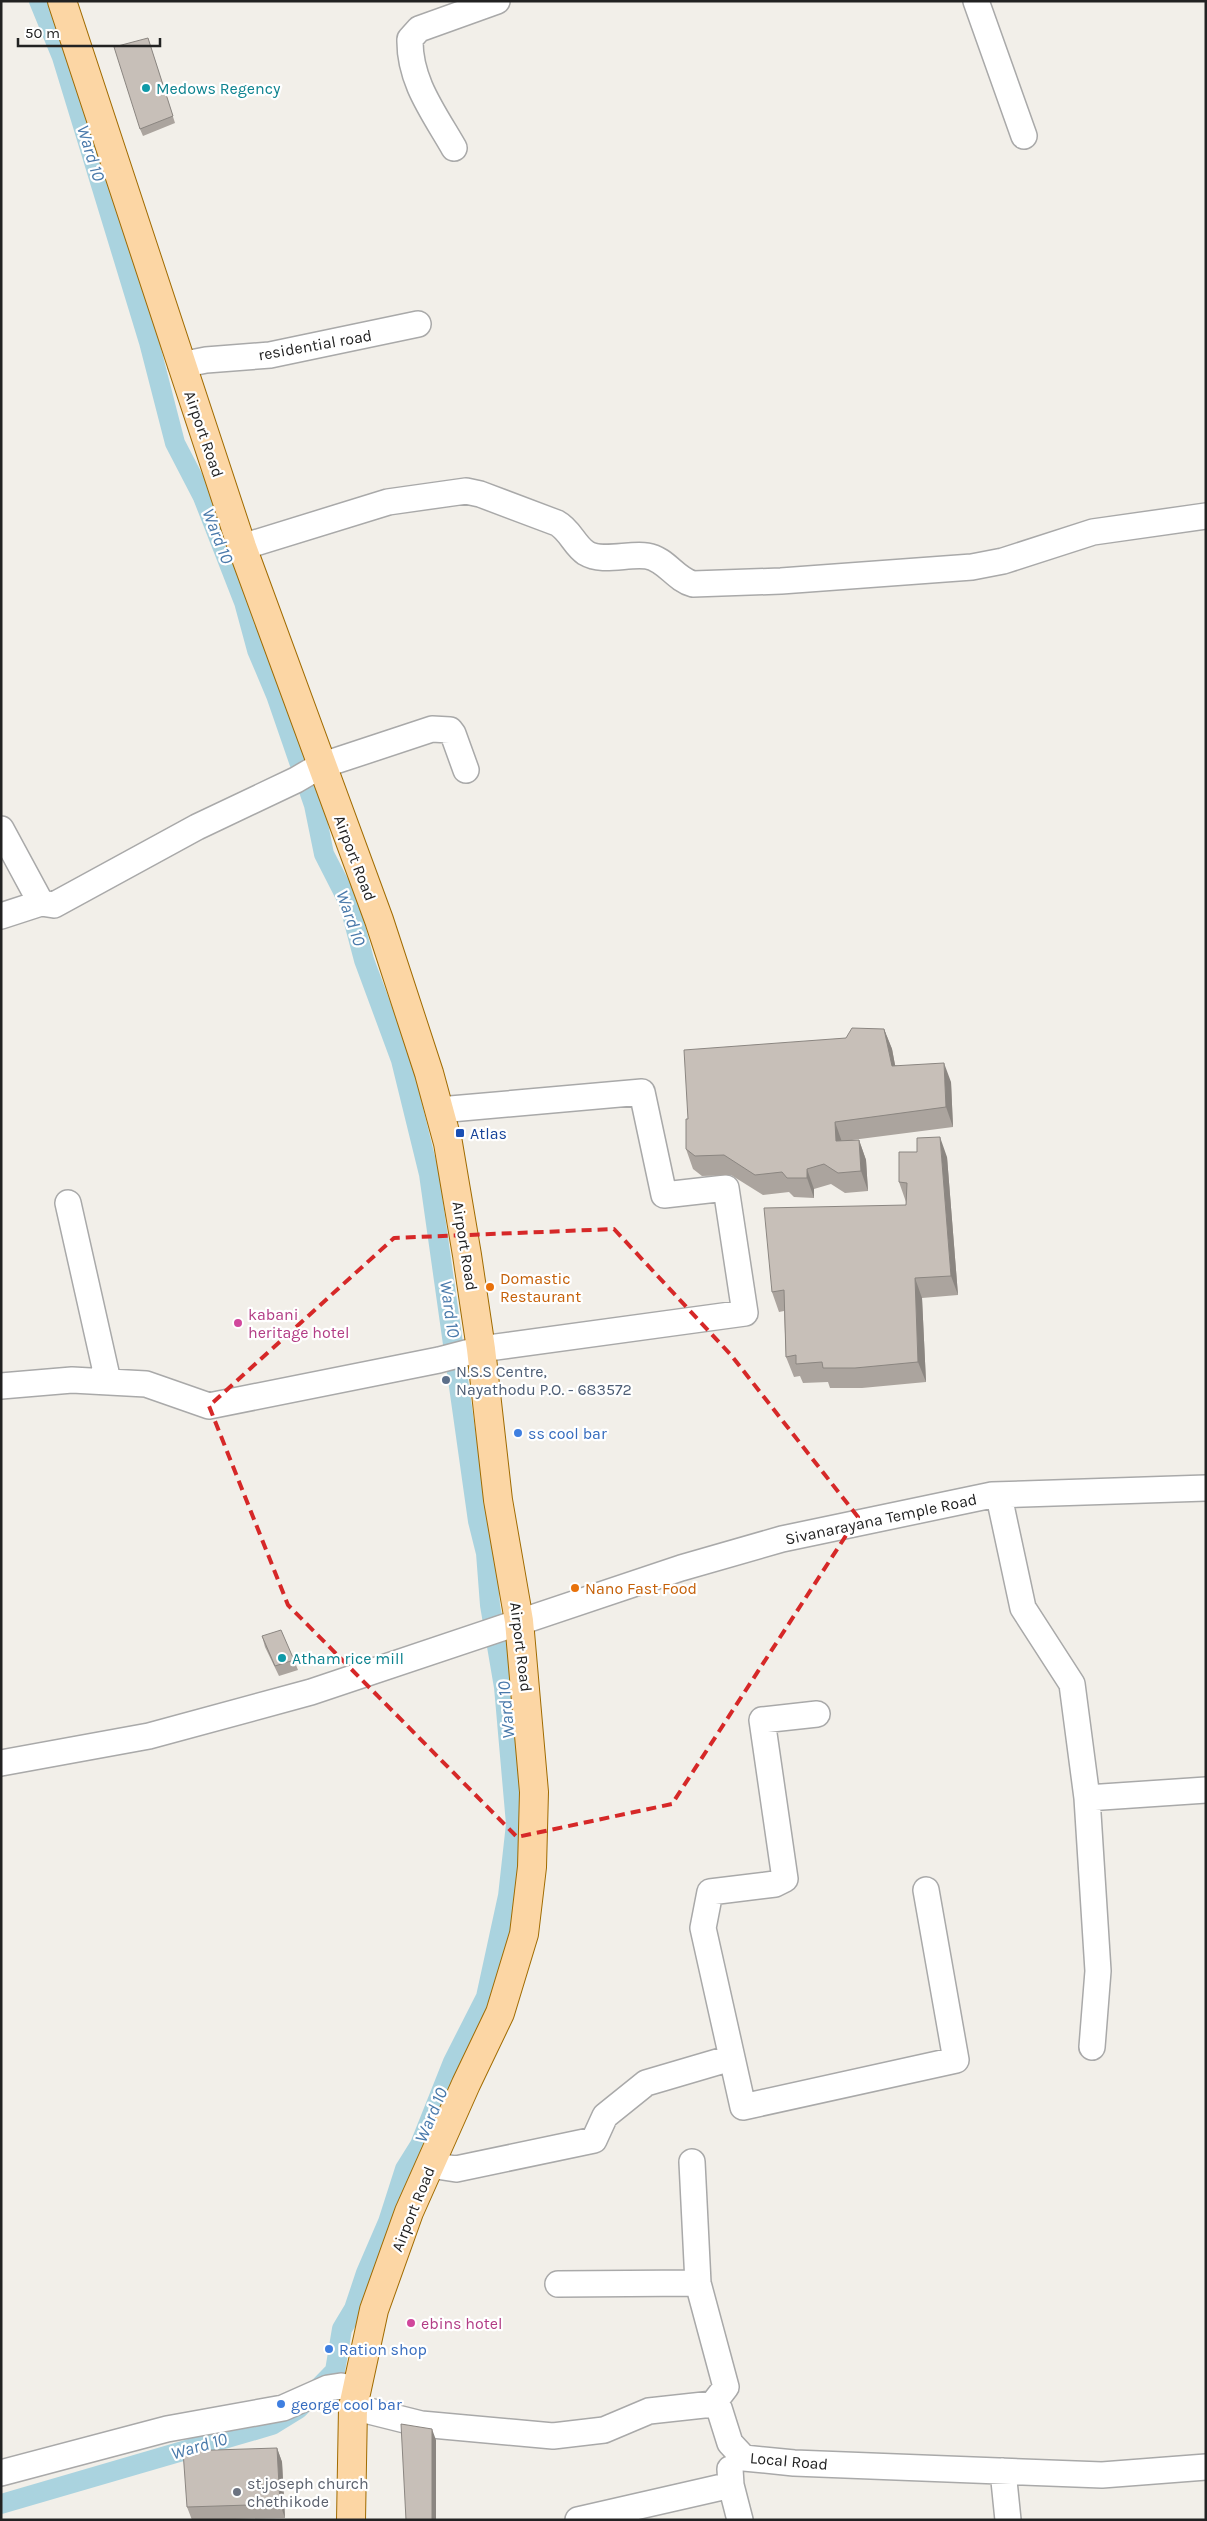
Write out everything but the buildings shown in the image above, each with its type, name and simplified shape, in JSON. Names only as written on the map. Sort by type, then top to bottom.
[{"type":"main road","name":"Airport Road","points":[[62,1],[126,190],[181,365],[242,547],[320,766],[378,920],[448,1142],[498,1500],[504,1627],[534,1792],[532,1867],[524,1934],[500,2013],[430,2164],[374,2310],[355,2398],[351,2520]]},
{"type":"street","points":[[454,148],[414,75],[410,53],[410,39],[419,29],[497,1]]},
{"type":"street","points":[[976,1],[1024,136]]},
{"type":"street","name":"residential road","points":[[181,365],[229,358],[270,355],[418,324]]},
{"type":"street","points":[[242,547],[388,502],[466,491],[480,494],[557,523],[566,528],[576,544],[587,554],[596,557],[657,559],[682,581],[693,584],[781,581],[972,567],[1003,560],[1093,532],[1206,516]]},
{"type":"street","points":[[1,916],[40,903],[54,904],[197,827],[296,780],[320,766],[432,729],[443,728],[450,730],[454,734],[466,770]]},
{"type":"street","points":[[1,829],[40,903]]},
{"type":"street","points":[[1,1386],[72,1380],[146,1384],[209,1406],[439,1360],[477,1350],[745,1313],[726,1188],[664,1195],[642,1092],[439,1110]]},
{"type":"street","points":[[68,1203],[108,1382]]},
{"type":"street","points":[[992,1495],[1206,1488]]},
{"type":"street","name":"Sivanarayana Temple Road","points":[[1,1763],[159,1733],[311,1692],[681,1568],[782,1539],[992,1495],[1000,1501],[1024,1608],[1072,1684],[1087,1798],[1098,1971],[1092,2047]]},
{"type":"street","points":[[817,1714],[762,1720],[786,1879],[775,1884],[710,1892],[703,1928],[743,2107],[956,2060],[926,1890]]},
{"type":"street","points":[[1087,1798],[1206,1790]]},
{"type":"street","points":[[430,2164],[456,2169],[594,2140],[605,2116],[646,2082],[732,2058]]},
{"type":"street","points":[[1,2473],[167,2429],[283,2408],[328,2388],[341,2386],[355,2398],[421,2424],[553,2436],[604,2430],[649,2411],[713,2404],[726,2387],[698,2283],[692,2162]]},
{"type":"street","points":[[558,2284],[698,2283]]},
{"type":"street","name":"Local Road","points":[[713,2404],[719,2408],[730,2443],[744,2458],[794,2463],[1102,2475],[1206,2467]]},
{"type":"street","points":[[730,2443],[731,2485],[740,2520]]},
{"type":"street","points":[[1003,2471],[1008,2520]]},
{"type":"street","points":[[578,2520],[731,2485]]},
{"type":"highlighted area","points":[[614,1229],[731,1355],[858,1517],[672,1804],[517,1837],[288,1605],[209,1406],[394,1238]]},
{"type":"waterway","name":"Ward 10","points":[[1,2504],[272,2425],[298,2409],[335,2371],[342,2329],[354,2309],[366,2273],[388,2222],[405,2169],[420,2145],[453,2062],[486,1997],[508,1896],[516,1824],[504,1687],[490,1605],[486,1553],[478,1521],[429,1174],[401,1060],[364,960],[349,903],[324,854],[314,805],[276,695],[257,650],[244,602],[203,497],[175,443],[149,342],[62,57],[39,1]]},
{"type":"place","name":"Medows Regency","points":[[146,88]]},
{"type":"place","name":"Atlas","points":[[460,1133]]},
{"type":"place","name":"Domastic Restaurant","points":[[490,1287]]},
{"type":"place","name":"kabani heritage hotel","points":[[238,1323]]},
{"type":"place","name":"N.S.S Centre, Nayathodu P.O. - 683572","points":[[446,1380]]},
{"type":"place","name":"ss cool bar","points":[[518,1433]]},
{"type":"place","name":"Nano Fast Food","points":[[575,1588]]},
{"type":"place","name":"Atham rice mill","points":[[282,1658]]},
{"type":"place","name":"ebins hotel","points":[[411,2323]]},
{"type":"place","name":"Ration shop","points":[[329,2349]]},
{"type":"place","name":"george cool bar","points":[[281,2404]]},
{"type":"place","name":"st.joseph church chethikode","points":[[237,2492]]}]
